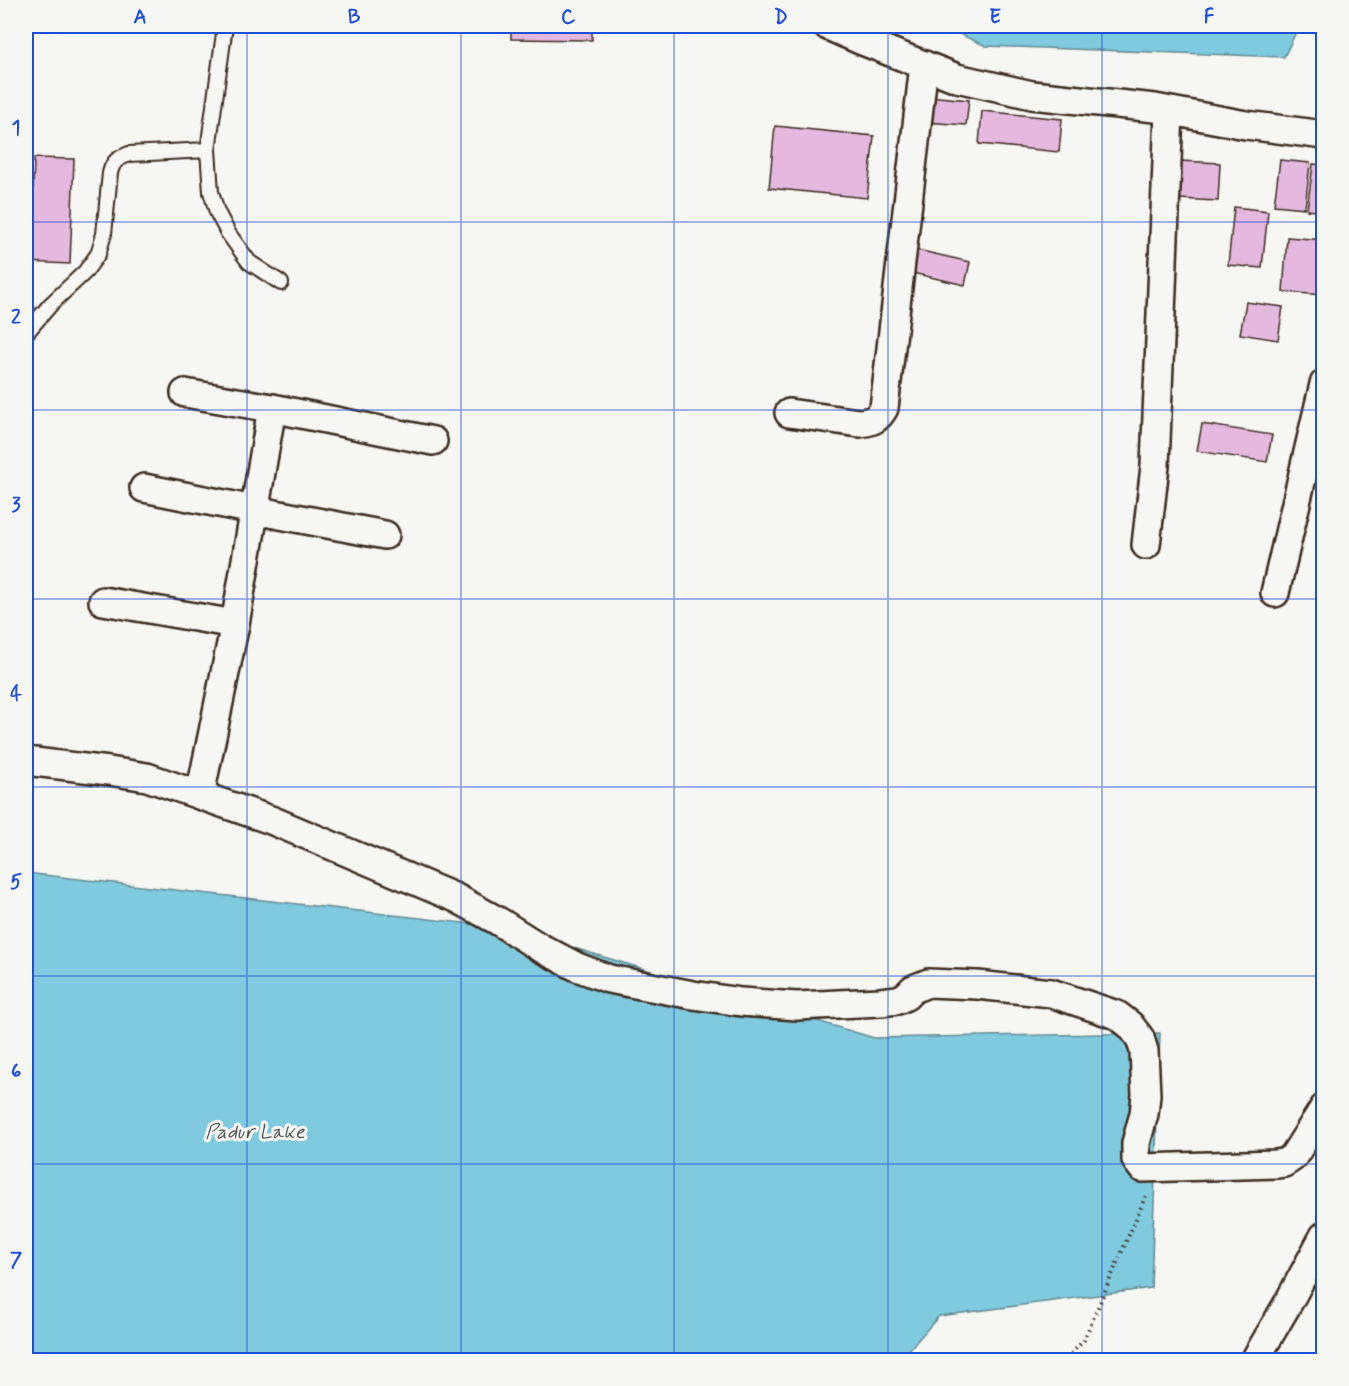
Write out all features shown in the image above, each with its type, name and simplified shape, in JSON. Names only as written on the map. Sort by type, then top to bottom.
[{"type":"street","points":[[828,26],[957,78],[1032,95],[1169,111],[1246,125],[1323,135]]},
{"type":"street","points":[[789,413],[859,423],[869,422],[879,417],[884,408],[924,65]]},
{"type":"street","points":[[1146,545],[1155,465],[1169,111]]},
{"type":"street","points":[[1275,593],[1323,384]]},
{"type":"street","points":[[185,393],[272,408],[433,441]]},
{"type":"street","points":[[200,795],[235,624],[272,408]]},
{"type":"street","points":[[144,488],[386,535]]},
{"type":"street","points":[[103,601],[235,624]]},
{"type":"street","points":[[26,761],[147,777],[272,820],[456,898],[539,947],[577,967],[609,979],[741,1002],[798,1006],[898,1000],[928,983],[977,985],[1051,993],[1117,1016],[1130,1025],[1140,1038],[1144,1051],[1146,1095],[1144,1114],[1136,1143],[1136,1160],[1142,1168],[1284,1163],[1293,1157],[1323,1108]]},
{"type":"street","points":[[1255,1360],[1323,1236]]},
{"type":"street","points":[[1287,1305],[1323,1280]]},
{"type":"lane","points":[[225,26],[208,150],[210,192],[228,233],[249,262],[281,283]]},
{"type":"lane","points":[[26,333],[51,304],[85,272],[98,254],[104,234],[110,174],[112,165],[118,158],[129,154],[208,150]]},
{"type":"path","points":[[1061,1360],[1069,1356],[1084,1340],[1157,1167]]},
{"type":"water","points":[[942,26],[1299,26],[1284,57],[986,46]]},
{"type":"water","name":"Padur Lake","points":[[26,873],[507,928],[874,1038],[1160,1033],[1151,1288],[939,1316],[900,1360],[26,1360]]},
{"type":"building","points":[[511,26],[592,26],[592,40],[511,39]]},
{"type":"building","points":[[928,96],[969,100],[966,125],[925,122]]},
{"type":"building","points":[[982,111],[1062,119],[1059,152],[979,144]]},
{"type":"building","points":[[775,126],[874,136],[867,198],[769,188]]},
{"type":"building","points":[[34,158],[74,159],[70,264],[26,262],[26,219],[32,219]]},
{"type":"building","points":[[1280,160],[1310,163],[1305,208],[1274,205]]},
{"type":"building","points":[[1180,161],[1220,163],[1218,201],[1179,199]]},
{"type":"building","points":[[1313,164],[1324,165],[1324,212],[1307,210]]},
{"type":"building","points":[[1234,207],[1268,211],[1262,268],[1228,265]]},
{"type":"building","points":[[1287,237],[1324,240],[1324,295],[1283,292]]},
{"type":"building","points":[[913,249],[970,262],[965,285],[908,272]]},
{"type":"building","points":[[1246,302],[1283,307],[1278,340],[1240,334]]},
{"type":"building","points":[[1202,424],[1272,435],[1267,462],[1197,451]]}]
